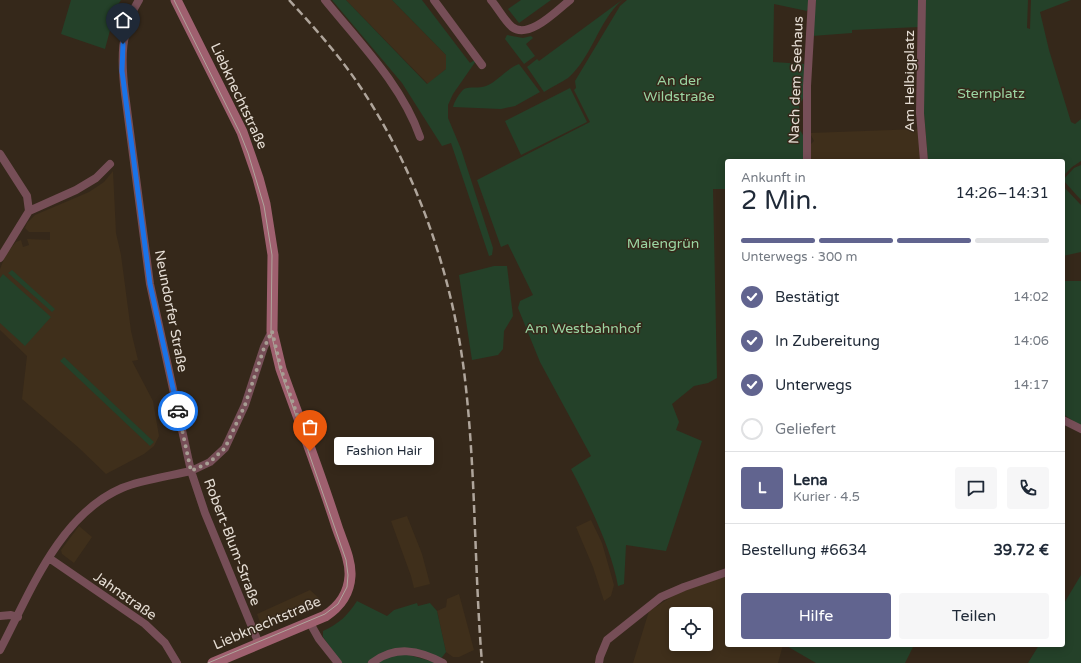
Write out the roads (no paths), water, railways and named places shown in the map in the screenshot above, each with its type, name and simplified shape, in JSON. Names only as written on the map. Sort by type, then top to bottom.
[{"type":"street","name":"Neundorfer Straße","points":[[139,0],[131,15],[123,44],[122,71],[150,284],[191,471]]},
{"type":"street","name":"Liebknechtstraße","points":[[176,0],[242,132],[258,178],[265,204],[273,255],[272,331],[281,369],[349,562],[350,576],[344,597],[333,611],[310,623],[213,663]]},
{"type":"street","points":[[325,0],[378,66],[401,98],[420,137]]},
{"type":"street","points":[[434,0],[482,65]]},
{"type":"street","points":[[491,0],[512,27],[525,31],[533,28],[570,0]]},
{"type":"street","name":"Nach dem Seehaus","points":[[806,159],[807,86],[812,0]]},
{"type":"street","name":"Am Helbigplatz","points":[[922,0],[920,113],[924,159]]},
{"type":"street","points":[[0,154],[27,196],[29,211]]},
{"type":"street","points":[[0,258],[29,211],[89,182],[110,164]]},
{"type":"street","points":[[0,650],[49,558],[65,533],[97,501],[124,487],[191,471],[210,462],[225,448],[245,405],[264,348],[272,331]]},
{"type":"street","points":[[1065,421],[1081,429]]},
{"type":"street","name":"Robert-Blum-Straße","points":[[191,471],[205,513],[259,644]]},
{"type":"street","name":"Jahnstraße","points":[[49,558],[145,624],[165,643],[177,663]]},
{"type":"street","points":[[592,663],[600,660],[607,640],[661,597],[691,584],[725,573]]},
{"type":"street","points":[[0,616],[11,615],[18,617]]},
{"type":"street","points":[[310,623],[319,639],[338,663]]},
{"type":"street","points":[[372,663],[383,654],[398,651],[423,655],[444,663]]},
{"type":"tram line","points":[[174,0],[240,133],[248,153],[264,206],[272,255],[271,333],[280,370],[346,560],[348,575],[347,587],[338,604],[325,614],[208,663]]},
{"type":"railway","points":[[289,0],[341,61],[357,82],[378,115],[413,184],[440,258],[458,333],[468,407],[482,663]]},
{"type":"place","name":"Fashion Hair","points":[[310,451]]},
{"type":"park label","name":"An der Wildstraße","points":[[679,88]]},
{"type":"park label","name":"Sternplatz","points":[[991,93]]},
{"type":"park label","name":"Maiengrün","points":[[663,243]]},
{"type":"park label","name":"Am Westbahnhof","points":[[583,328]]}]
